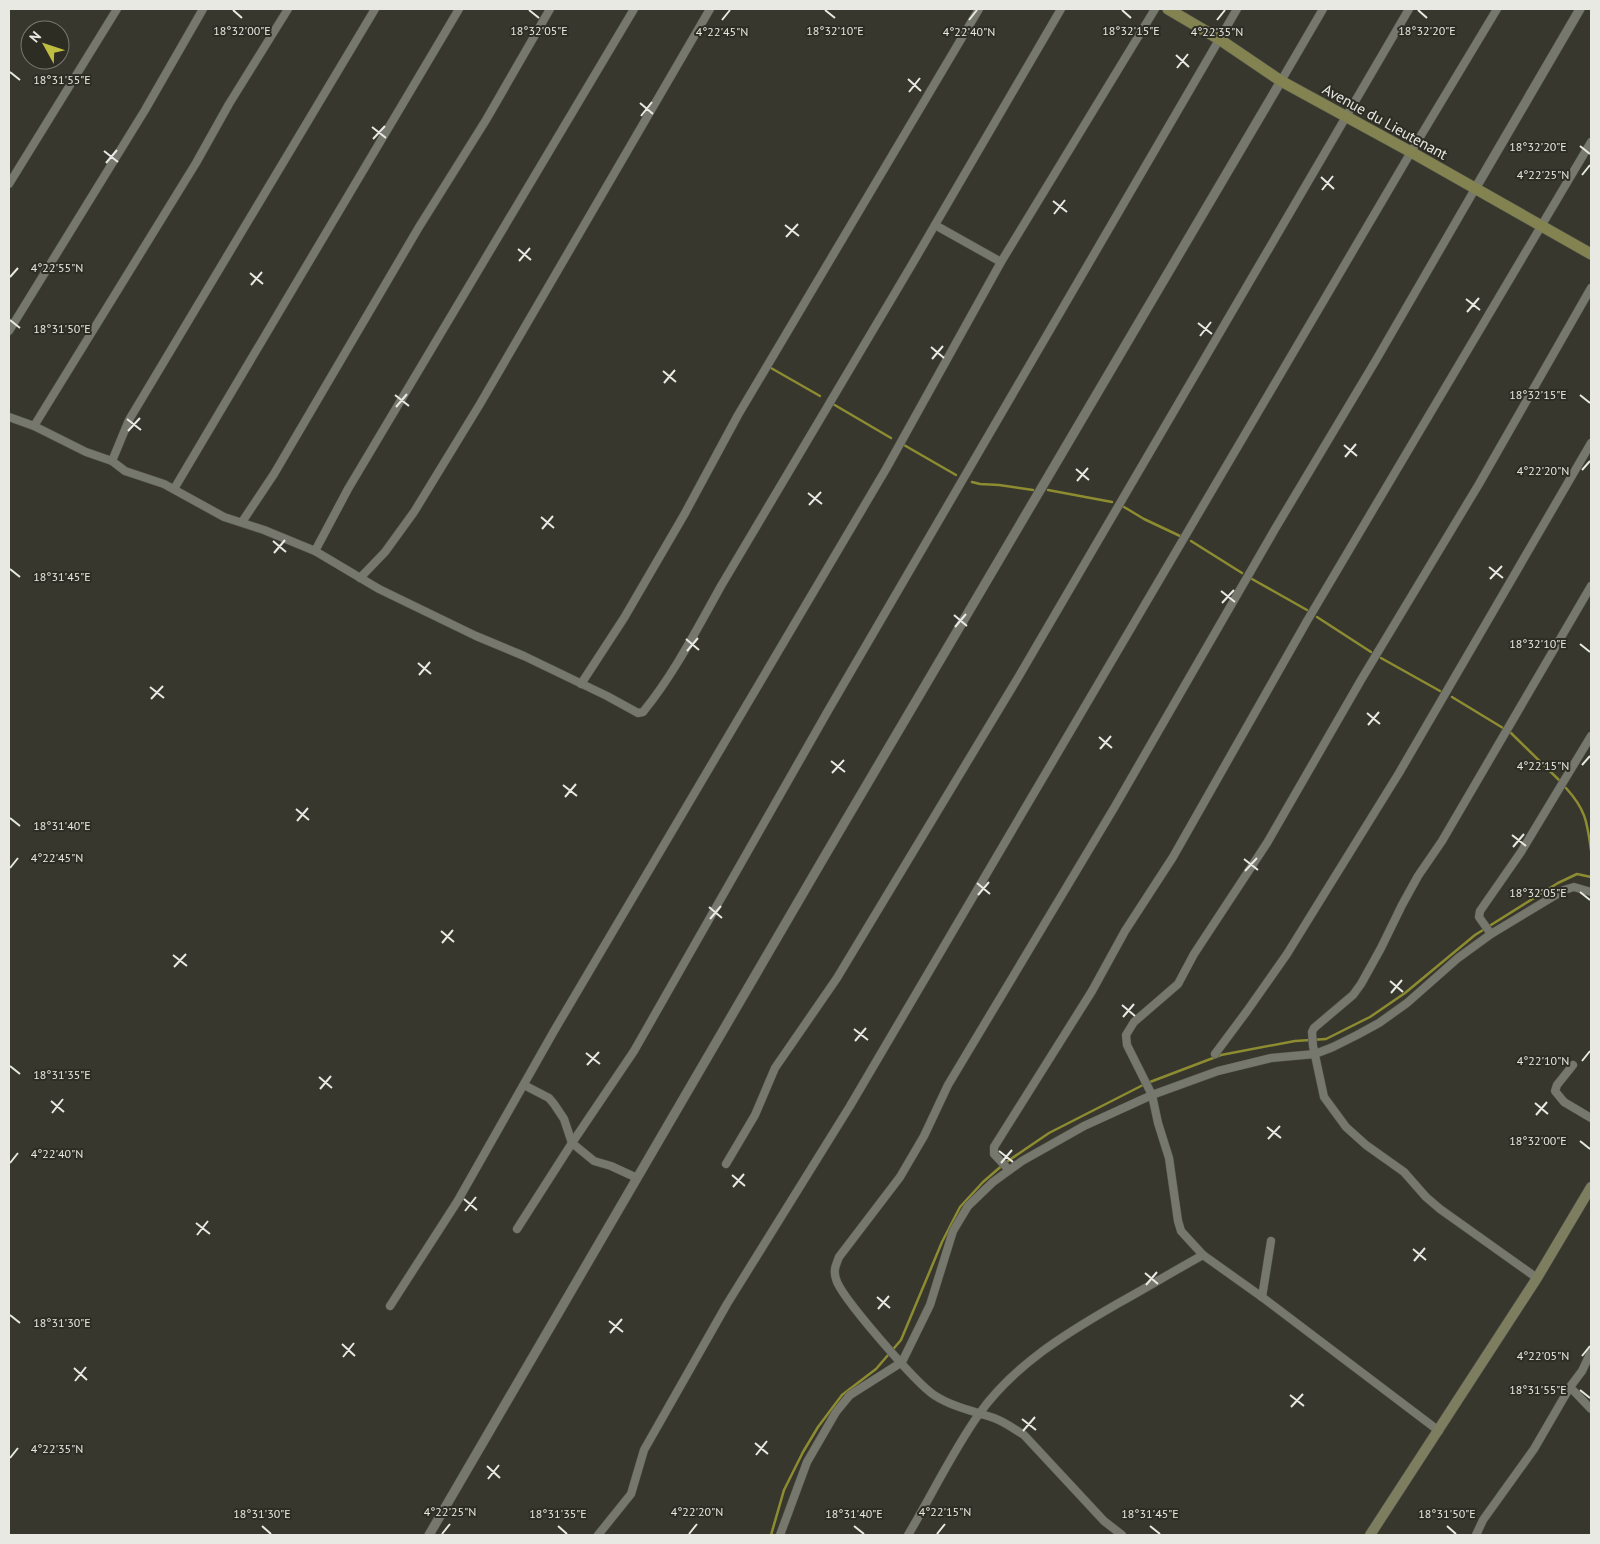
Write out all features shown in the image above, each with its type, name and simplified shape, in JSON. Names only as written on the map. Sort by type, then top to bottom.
[{"type":"main road","name":"Avenue du Lieutenant","points":[[1168,9],[1219,39],[1281,81],[1591,254]]},
{"type":"main road","points":[[1370,1535],[1537,1278],[1591,1187]]},
{"type":"street","points":[[9,184],[116,9]]},
{"type":"street","points":[[9,331],[145,110],[203,9]]},
{"type":"street","points":[[34,426],[196,163],[229,104],[288,9]]},
{"type":"street","points":[[112,461],[129,420],[374,9]]},
{"type":"street","points":[[174,489],[459,9]]},
{"type":"street","points":[[242,522],[274,474],[414,236],[486,120],[550,9]]},
{"type":"street","points":[[315,551],[348,488],[634,9]]},
{"type":"street","points":[[360,578],[385,552],[414,512],[480,404],[710,9]]},
{"type":"street","points":[[581,684],[624,618],[738,415],[979,9]]},
{"type":"street","points":[[9,417],[34,426],[86,452],[112,461],[125,471],[164,484],[224,517],[264,530],[315,551],[379,589],[476,636],[524,656],[638,713],[643,712],[678,662],[1061,9]]},
{"type":"street","points":[[390,1306],[457,1202],[562,1018],[886,469],[1001,262],[1155,9]]},
{"type":"street","points":[[517,1229],[634,1051],[829,709],[1236,9]]},
{"type":"street","points":[[429,1535],[1007,546],[1324,9]]},
{"type":"street","points":[[726,1164],[755,1115],[775,1068],[837,978],[894,886],[1408,9]]},
{"type":"street","points":[[598,1535],[631,1494],[644,1450],[727,1304],[865,1080],[1497,9]]},
{"type":"street","points":[[1122,1535],[1104,1521],[1024,1435],[993,1418],[952,1404],[933,1394],[895,1355],[842,1291],[836,1280],[834,1269],[840,1257],[900,1177],[924,1136],[948,1085],[1104,824],[1580,9]]},
{"type":"street","points":[[1009,1170],[994,1154],[994,1147],[1092,992],[1125,931],[1173,857],[1307,621],[1591,142]]},
{"type":"street","points":[[935,225],[1001,262]]},
{"type":"street","points":[[1439,1431],[1262,1297],[1203,1255],[1181,1231],[1169,1158],[1152,1095],[1127,1045],[1126,1035],[1134,1022],[1178,984],[1194,954],[1267,843],[1591,288]]},
{"type":"street","points":[[1214,1054],[1287,954],[1399,773],[1591,443]]},
{"type":"street","points":[[1537,1278],[1440,1209],[1426,1197],[1404,1172],[1366,1145],[1346,1127],[1324,1097],[1312,1036],[1314,1028],[1320,1021],[1342,1004],[1361,984],[1414,884],[1442,841],[1591,586]]},
{"type":"street","points":[[1489,932],[1479,917],[1480,911],[1521,852],[1591,736]]},
{"type":"street","points":[[780,1535],[807,1462],[836,1412],[850,1395],[902,1362],[930,1305],[953,1231],[968,1206],[993,1182],[1022,1161],[1084,1126],[1152,1095],[1218,1071],[1272,1058],[1333,1047],[1379,1023],[1407,1003],[1489,932],[1564,890],[1574,887],[1591,892]]},
{"type":"street","points":[[1573,1065],[1557,1085],[1555,1091],[1564,1102],[1591,1118]]},
{"type":"street","points":[[524,1085],[550,1098],[564,1119],[572,1143],[594,1161],[611,1166],[637,1178]]},
{"type":"street","points":[[1262,1297],[1271,1242]]},
{"type":"street","points":[[908,1535],[949,1462],[979,1414],[1010,1378],[1048,1346],[1076,1328],[1203,1255]]},
{"type":"street","points":[[1476,1535],[1483,1520],[1534,1449],[1570,1387],[1582,1372],[1591,1352]]},
{"type":"street","points":[[1570,1387],[1591,1409]]},
{"type":"waterway","points":[[771,368],[820,396]]},
{"type":"waterway","points":[[833,404],[891,438]]},
{"type":"waterway","points":[[904,445],[956,475]]},
{"type":"waterway","points":[[972,482],[1033,490]]},
{"type":"waterway","points":[[1048,490],[1112,502]]},
{"type":"waterway","points":[[1124,507],[1180,536]]},
{"type":"waterway","points":[[1191,541],[1242,573]]},
{"type":"waterway","points":[[1252,579],[1307,610]]},
{"type":"waterway","points":[[1317,617],[1371,652]]},
{"type":"waterway","points":[[1381,658],[1440,691]]},
{"type":"waterway","points":[[1452,697],[1503,728]]},
{"type":"waterway","points":[[1511,733],[1559,780]]},
{"type":"waterway","points":[[1566,788],[1582,810],[1591,850]]},
{"type":"waterway","points":[[1150,1082],[1221,1055],[1295,1041],[1326,1039],[1370,1017],[1405,993],[1475,935],[1558,883],[1577,874],[1591,877]]},
{"type":"waterway","points":[[771,1535],[784,1490],[818,1427],[842,1395],[876,1369],[901,1340],[942,1242],[960,1207],[983,1182],[1005,1163],[1049,1133],[1143,1085]]}]
